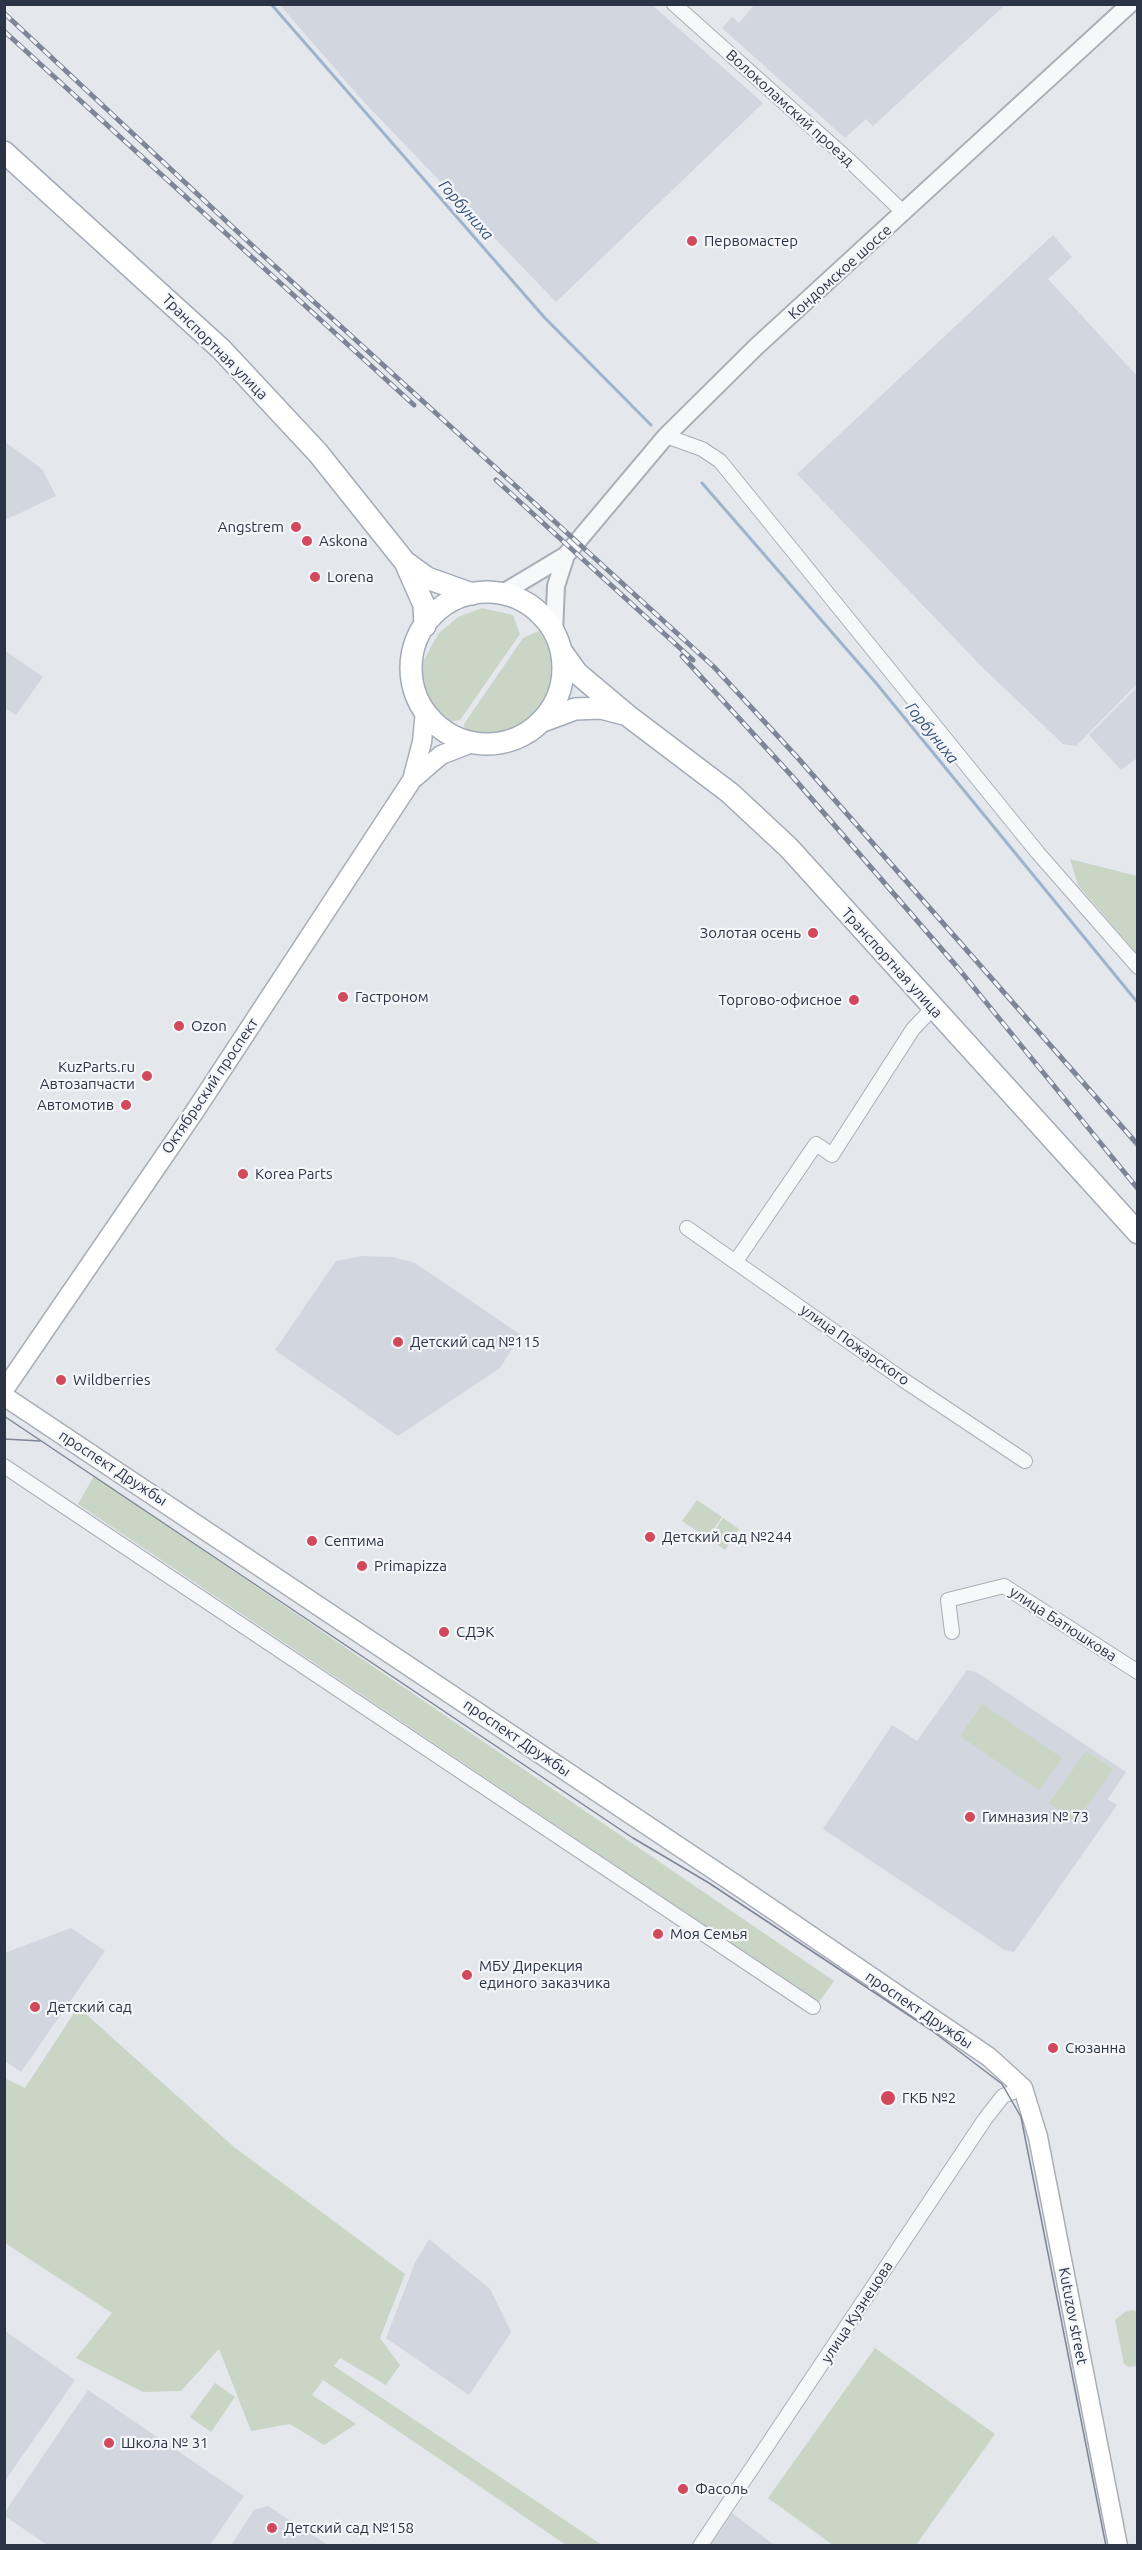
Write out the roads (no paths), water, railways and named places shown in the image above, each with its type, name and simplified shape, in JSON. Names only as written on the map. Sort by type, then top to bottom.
[{"type":"main road","name":"Транспортная улица","points":[[4,152],[222,349],[318,453],[405,562],[424,605],[425,626]]},
{"type":"main road","name":"Транспортная улица","points":[[405,562],[427,578],[472,594]]},
{"type":"main road","points":[[472,594],[501,594],[522,601],[540,614],[554,632],[562,652],[563,676],[557,700],[543,721],[522,736],[498,744],[472,743],[446,731],[425,711],[415,691],[411,668],[415,646],[425,626],[438,611],[454,600],[472,594]]},
{"type":"main road","name":"Транспортная улица","points":[[562,652],[577,673],[627,715],[730,793],[766,825],[1137,1233]]},
{"type":"main road","name":"Транспортная улица","points":[[543,721],[575,709],[601,708],[627,715]]},
{"type":"main road","name":"Октябрьский проспект","points":[[412,780],[422,742],[425,711]]},
{"type":"main road","name":"Октябрьский проспект","points":[[4,1390],[195,1111],[412,780],[441,755],[472,743]]},
{"type":"main road","name":"проспект Дружбы","points":[[4,1396],[738,1886],[989,2057],[1023,2088]]},
{"type":"main road","name":"Kutuzov street","points":[[1023,2088],[1038,2137],[1118,2546]]},
{"type":"street","name":"Волоколамский проезд","points":[[674,4],[852,163],[904,213]]},
{"type":"street","name":"Кондомское шоссе","points":[[501,594],[566,555],[666,436],[757,346],[1130,4]]},
{"type":"street","points":[[666,436],[702,449],[720,461],[1038,853],[1137,967]]},
{"type":"street","name":"Кондомское шоссе","points":[[554,632],[556,586],[566,555]]},
{"type":"street","points":[[736,1262],[816,1144],[832,1155],[913,1029],[933,1009]]},
{"type":"street","name":"улица Пожарского","points":[[687,1228],[902,1379],[1024,1461]]},
{"type":"street","points":[[7,1468],[813,2007]]},
{"type":"street","name":"улица Батюшкова","points":[[952,1632],[948,1600],[1004,1586],[1137,1672]]},
{"type":"street","name":"улица Кузнецова","points":[[700,2546],[985,2119],[1003,2096],[1023,2088]]},
{"type":"waterway","name":"Горбуниха","points":[[271,4],[544,317],[651,425]]},
{"type":"waterway","name":"Горбуниха","points":[[702,483],[876,683],[1138,1003]]},
{"type":"tram line","points":[[4,1416],[633,1838],[709,1883],[931,2030],[1002,2084],[1021,2117],[1106,2546]]},
{"type":"tram line","points":[[4,1439],[40,1441]]},
{"type":"railway","points":[[4,13],[255,248],[714,667],[797,757],[1138,1145]]},
{"type":"railway","points":[[4,31],[414,405]]},
{"type":"railway","points":[[496,480],[693,660]]},
{"type":"railway","points":[[682,656],[791,775],[958,968],[1138,1189]]},
{"type":"place","name":"Первомастер","points":[[692,241]]},
{"type":"place","name":"Angstrem","points":[[296,527]]},
{"type":"place","name":"Askona","points":[[307,541]]},
{"type":"place","name":"Lorena","points":[[315,577]]},
{"type":"place","name":"Золотая осень","points":[[813,933]]},
{"type":"place","name":"Гастроном","points":[[343,997]]},
{"type":"place","name":"Торгово-офисное","points":[[854,1000]]},
{"type":"place","name":"Ozon","points":[[179,1026]]},
{"type":"place","name":"KuzParts.ru Автозапчасти","points":[[147,1076]]},
{"type":"place","name":"Автомотив","points":[[126,1105]]},
{"type":"place","name":"Korea Parts","points":[[243,1174]]},
{"type":"place","name":"Детский сад №115","points":[[398,1342]]},
{"type":"place","name":"Wildberries","points":[[61,1380]]},
{"type":"place","name":"Детский сад №244","points":[[650,1537]]},
{"type":"place","name":"Септима","points":[[312,1541]]},
{"type":"place","name":"Primapizza","points":[[362,1566]]},
{"type":"place","name":"СДЭК","points":[[444,1632]]},
{"type":"place","name":"Гимназия № 73","points":[[970,1817]]},
{"type":"place","name":"Моя Семья","points":[[658,1934]]},
{"type":"place","name":"МБУ Дирекция единого заказчика","points":[[467,1975]]},
{"type":"place","name":"Детский сад","points":[[35,2007]]},
{"type":"place","name":"Сюзанна","points":[[1053,2048]]},
{"type":"place","name":"ГКБ №2","points":[[888,2098]]},
{"type":"place","name":"Школа № 31","points":[[109,2443]]},
{"type":"place","name":"Фасоль","points":[[683,2489]]},
{"type":"place","name":"Детский сад №158","points":[[272,2528]]}]
